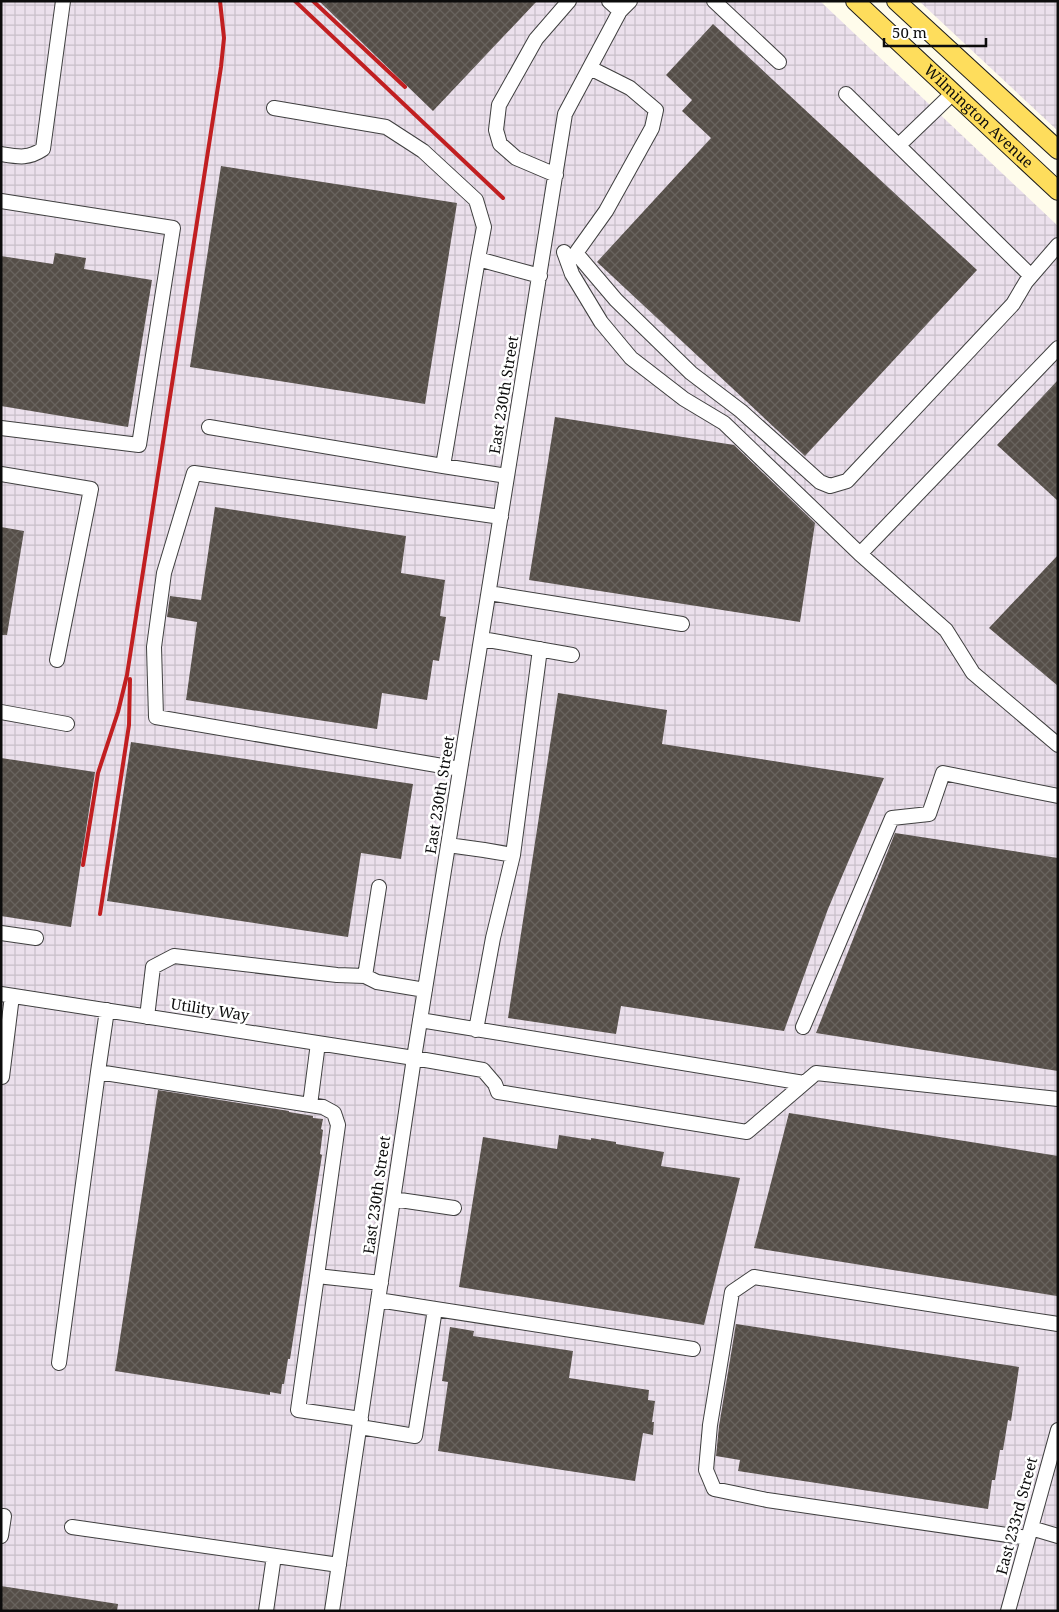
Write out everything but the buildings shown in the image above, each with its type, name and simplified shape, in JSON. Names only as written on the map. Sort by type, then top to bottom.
[{"type":"main road","name":"Wilmington Avenue","points":[[855,1],[1058,191]]},
{"type":"main road","name":"Wilmington Avenue","points":[[896,1],[1058,150]]},
{"type":"street","points":[[1,154],[33,156],[43,149],[63,1]]},
{"type":"street","points":[[556,175],[516,158],[500,144],[496,130],[499,105],[536,40],[569,1]]},
{"type":"street","points":[[609,1],[625,6]]},
{"type":"street","points":[[714,1],[779,62]]},
{"type":"street","name":"East 230th Street","points":[[332,1611],[414,1058],[566,114],[625,6]]},
{"type":"street","points":[[590,68],[630,88],[656,110],[652,128],[610,203],[570,252],[572,274],[601,322],[630,358],[684,399],[724,423],[860,554],[946,630],[973,673],[1058,745]]},
{"type":"street","points":[[899,145],[952,93]]},
{"type":"street","points":[[846,94],[1031,276]]},
{"type":"street","points":[[274,108],[386,127],[423,151],[476,200],[484,227],[443,466]]},
{"type":"street","points":[[1,202],[173,228],[139,445],[1,428]]},
{"type":"street","points":[[546,239],[570,252],[691,373],[741,411],[820,482],[830,486],[847,481],[1013,304],[1031,276],[1058,245]]},
{"type":"street","points":[[478,259],[540,276]]},
{"type":"street","points":[[860,554],[1058,348]]},
{"type":"street","points":[[209,426],[508,476]]},
{"type":"street","points":[[460,769],[156,717],[154,647],[164,573],[194,473],[501,517]]},
{"type":"street","points":[[1,474],[91,489],[57,660]]},
{"type":"street","points":[[489,593],[682,624]]},
{"type":"street","points":[[482,639],[572,655]]},
{"type":"street","points":[[476,1030],[493,938],[513,855],[540,649]]},
{"type":"street","points":[[1,712],[67,724]]},
{"type":"street","points":[[803,1027],[892,818],[929,814],[943,773],[1058,796]]},
{"type":"street","points":[[448,845],[513,855]]},
{"type":"street","points":[[365,976],[380,887]]},
{"type":"street","points":[[1,932],[36,938]]},
{"type":"street","points":[[148,1017],[153,967],[174,956],[337,975],[365,976],[377,982],[425,990]]},
{"type":"street","points":[[2,1077],[7,995]]},
{"type":"street","name":"Utility Way","points":[[7,995],[483,1070],[498,1092],[747,1132],[804,1083]]},
{"type":"street","points":[[59,1363],[107,1010]]},
{"type":"street","points":[[420,1020],[804,1083],[816,1073],[1058,1099]]},
{"type":"street","points":[[310,1105],[318,1043]]},
{"type":"street","points":[[98,1072],[323,1107],[334,1113],[338,1125],[298,1410],[416,1436],[434,1309]]},
{"type":"street","points":[[394,1199],[454,1208]]},
{"type":"street","points":[[318,1276],[381,1284]]},
{"type":"street","points":[[1058,1324],[754,1277],[732,1292],[710,1425],[706,1470],[714,1489],[767,1500],[1058,1536]]},
{"type":"street","points":[[378,1300],[693,1349]]},
{"type":"street","name":"East 233rd Street","points":[[1008,1611],[1058,1430]]},
{"type":"street","points":[[1,1516],[4,1516],[1,1536]]},
{"type":"street","points":[[72,1527],[339,1565]]},
{"type":"street","points":[[266,1611],[274,1556]]},
{"type":"shaded area","points":[[1,1],[820,1],[1058,226],[1058,1611],[1,1611]]},
{"type":"shaded area","points":[[919,1],[1058,1],[1058,131]]},
{"type":"railway","points":[[83,865],[98,773],[118,712],[127,675],[221,67],[224,38],[220,1]]},
{"type":"railway","points":[[295,1],[503,198]]},
{"type":"railway","points":[[313,1],[405,87]]},
{"type":"railway","points":[[100,914],[129,725],[130,679]]}]
